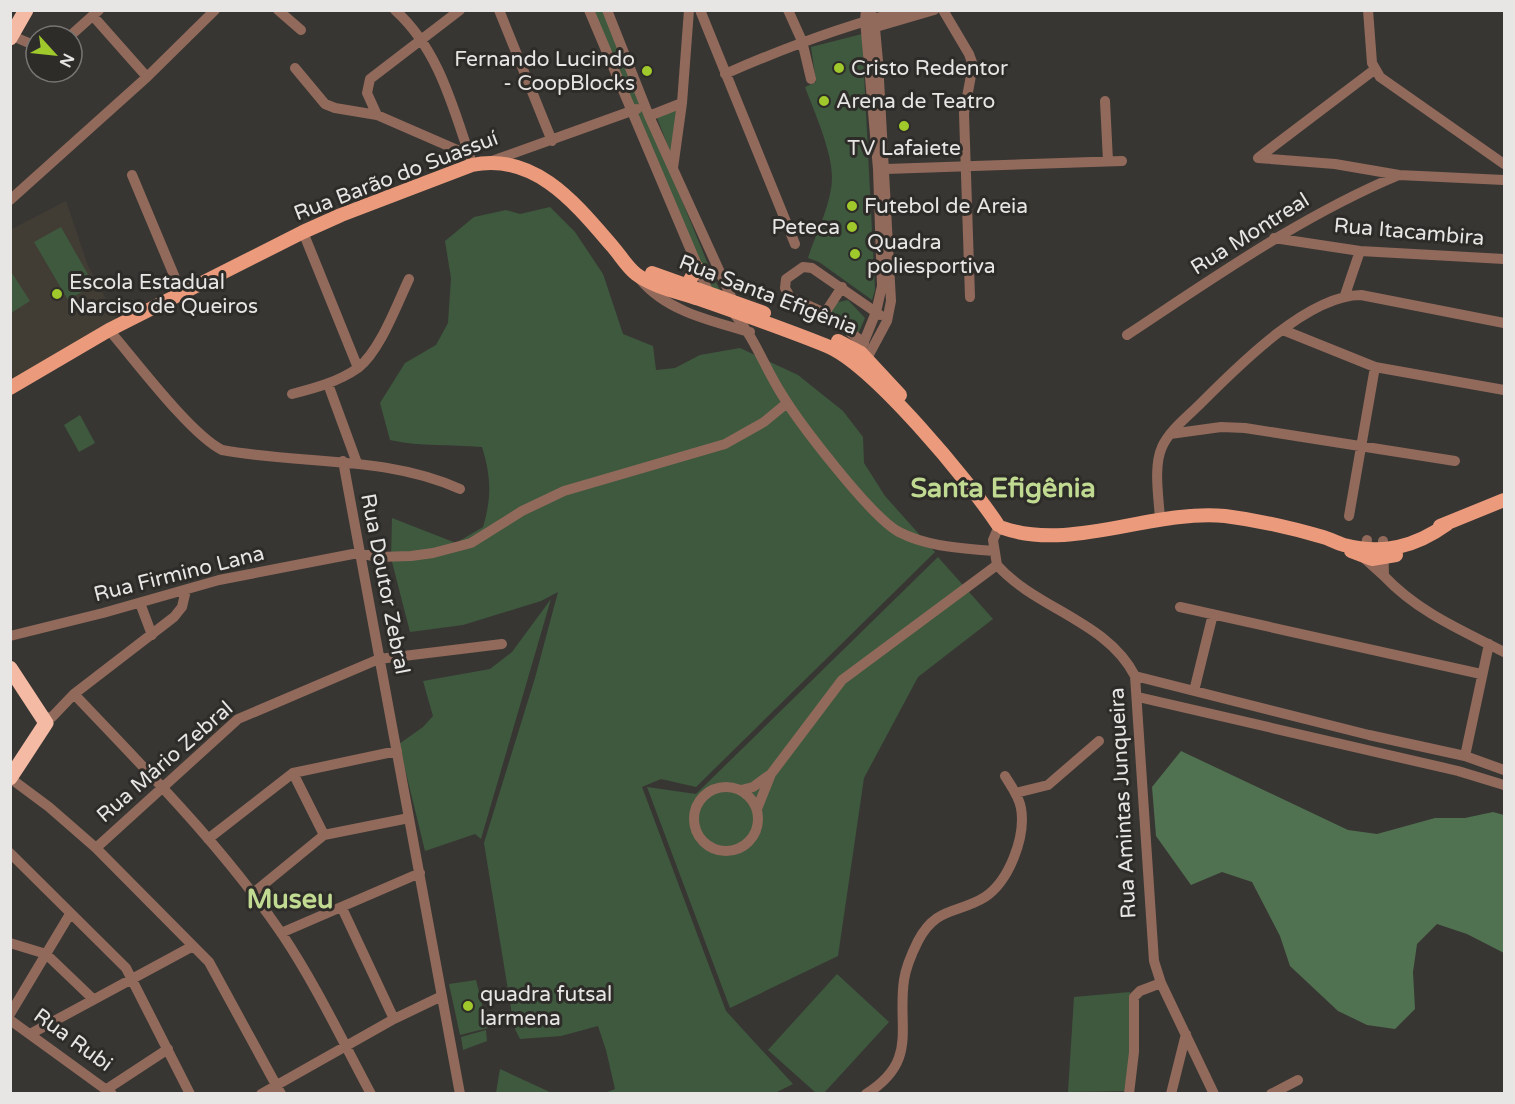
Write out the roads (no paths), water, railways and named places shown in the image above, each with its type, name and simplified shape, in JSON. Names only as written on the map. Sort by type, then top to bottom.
[{"type":"highway","points":[[11,36],[26,10]]},
{"type":"highway","points":[[10,668],[45,721],[11,778]]},
{"type":"main road","name":"Rua Barão do Suassuí","points":[[10,388],[109,330],[181,292],[341,214],[470,160],[492,161]]},
{"type":"main road","name":"Rua Santa Efigênia","points":[[492,161],[530,171],[557,188],[580,209],[636,274],[837,341],[862,357],[1001,525]]},
{"type":"main road","name":"Rua Santa Efigênia","points":[[625,261],[687,285],[711,299]]},
{"type":"main road","points":[[687,285],[697,268]]},
{"type":"main road","points":[[1384,550],[1504,500]]},
{"type":"main road","points":[[1001,525],[1070,533],[1160,520],[1225,516],[1326,537],[1364,549]]},
{"type":"main road","points":[[1326,537],[1342,545],[1384,550],[1404,547],[1428,538],[1447,524]]},
{"type":"street","points":[[10,200],[147,77],[214,10]]},
{"type":"street","points":[[278,10],[301,30]]},
{"type":"street","points":[[395,10],[421,37],[440,73],[470,160]]},
{"type":"street","points":[[377,115],[366,93],[370,79],[421,37],[460,10]]},
{"type":"street","points":[[499,10],[552,141]]},
{"type":"street","points":[[589,10],[711,299]]},
{"type":"street","points":[[607,10],[647,110],[732,306],[750,332],[787,403],[860,495],[894,529],[935,545],[993,551]]},
{"type":"street","points":[[673,169],[682,103],[689,10]]},
{"type":"street","points":[[700,10],[795,244]]},
{"type":"street","points":[[788,10],[802,41],[811,79]]},
{"type":"street","points":[[725,74],[802,41],[854,26],[869,19],[906,10]]},
{"type":"street","points":[[869,19],[934,10]]},
{"type":"street","points":[[943,10],[969,54],[972,64],[964,113],[970,297]]},
{"type":"street","points":[[1368,10],[1374,70],[1391,86],[1504,164]]},
{"type":"street","points":[[84,24],[96,14],[147,77]]},
{"type":"street","points":[[862,357],[887,321],[891,301],[886,169],[869,19]]},
{"type":"street","points":[[862,357],[882,286],[869,19]]},
{"type":"street","points":[[295,68],[326,104],[335,108],[377,115],[470,160]]},
{"type":"street","points":[[1374,70],[1258,158],[1399,175],[1504,180]]},
{"type":"street","points":[[1104,100],[1108,160]]},
{"type":"street","name":"Rua Barão do Suassuí","points":[[492,161],[631,111],[682,103]]},
{"type":"street","points":[[886,169],[1122,161]]},
{"type":"street","points":[[1362,190],[1367,170]]},
{"type":"street","points":[[132,175],[181,292]]},
{"type":"street","name":"Rua Montreal","points":[[1127,335],[1274,238],[1362,190],[1399,175]]},
{"type":"street","points":[[303,232],[358,368]]},
{"type":"street","name":"Rua Itacambira","points":[[1274,238],[1360,250],[1504,260]]},
{"type":"street","points":[[1345,295],[1360,250]]},
{"type":"street","points":[[862,357],[825,313],[790,297],[784,288],[786,279],[803,267],[812,268],[887,321]]},
{"type":"street","points":[[636,274],[656,296],[673,305],[750,332]]},
{"type":"street","points":[[292,394],[328,384],[358,368],[378,341],[409,279]]},
{"type":"street","points":[[825,313],[842,287]]},
{"type":"street","points":[[1160,520],[1159,458],[1170,435],[1251,353],[1283,330],[1345,295],[1392,299],[1504,323]]},
{"type":"street","points":[[109,330],[211,445],[233,452],[357,462],[418,474],[460,489]]},
{"type":"street","points":[[1283,330],[1375,367],[1504,390]]},
{"type":"street","points":[[1349,516],[1375,367]]},
{"type":"street","points":[[328,384],[357,462]]},
{"type":"street","name":"Rua Firmino Lana","points":[[10,636],[219,580],[358,553],[378,557],[411,556],[471,543],[522,511],[564,491],[725,444],[764,422],[787,403]]},
{"type":"street","points":[[1170,435],[1221,427],[1245,428],[1455,461]]},
{"type":"street","name":"Rua Doutor Zebral","points":[[343,461],[358,553],[460,1094]]},
{"type":"street","name":"Rua Amintas Junqueira","points":[[1001,525],[993,551],[997,565],[1017,585],[1078,621],[1116,650],[1135,676],[1150,929],[1154,961],[1161,983],[1213,1093]]},
{"type":"street","points":[[1364,549],[1384,576],[1412,604],[1504,652]]},
{"type":"street","points":[[1384,550],[1384,576]]},
{"type":"street","points":[[757,809],[771,774],[842,680],[997,565]]},
{"type":"street","points":[[45,721],[52,717],[74,694],[152,635],[182,607],[186,590]]},
{"type":"street","points":[[140,603],[152,635]]},
{"type":"street","points":[[1180,607],[1481,674]]},
{"type":"street","points":[[1194,692],[1213,614]]},
{"type":"street","name":"Rua Mário Zebral","points":[[96,848],[238,718],[379,659],[502,644]]},
{"type":"street","points":[[1465,756],[1489,644]]},
{"type":"street","points":[[1135,676],[1369,735],[1465,756],[1504,770]]},
{"type":"street","points":[[1173,705],[1177,687]]},
{"type":"street","points":[[74,694],[208,839],[281,933],[310,978],[371,1094]]},
{"type":"street","points":[[1138,697],[1458,771],[1504,785]]},
{"type":"street","points":[[1366,749],[1369,735]]},
{"type":"street","points":[[1016,793],[1048,785],[1099,741]]},
{"type":"street","points":[[208,839],[293,773],[397,751]]},
{"type":"street","points":[[293,773],[324,835]]},
{"type":"street","points":[[741,790],[753,786],[771,774]]},
{"type":"street","points":[[866,1094],[889,1075],[898,1060],[905,1027],[903,981],[919,939],[940,915],[982,899],[1004,879],[1020,830],[1021,808],[1016,793],[1005,776]]},
{"type":"street","points":[[11,778],[96,848],[209,962],[279,1090]]},
{"type":"street","points":[[728,786],[741,790],[751,798],[757,809],[758,821],[755,834],[747,844],[736,850],[717,850],[701,840],[695,829],[693,816],[697,804],[705,794],[716,788],[728,786]]},
{"type":"street","points":[[252,894],[324,835],[409,818]]},
{"type":"street","points":[[10,853],[70,914],[113,953],[133,979],[190,1094]]},
{"type":"street","points":[[281,933],[420,873]]},
{"type":"street","points":[[342,908],[394,1019]]},
{"type":"street","points":[[10,1014],[70,914]]},
{"type":"street","points":[[10,943],[46,954],[93,999]]},
{"type":"street","points":[[32,1033],[193,946]]},
{"type":"street","points":[[1129,1094],[1134,1052],[1134,997],[1140,991],[1161,983]]},
{"type":"street","points":[[261,1094],[279,1090],[346,1046],[442,996]]},
{"type":"street","name":"Rua Rubi","points":[[10,1020],[32,1033],[110,1091]]},
{"type":"street","points":[[1171,1094],[1186,1034]]},
{"type":"street","points":[[110,1091],[168,1049]]},
{"type":"street","points":[[1271,1094],[1298,1080]]},
{"type":"place","name":"Cristo Redentor","points":[[839,68]]},
{"type":"place","name":"Fernando Lucindo - CoopBlocks","points":[[647,71]]},
{"type":"place","name":"Arena de Teatro","points":[[824,101]]},
{"type":"place","name":"TV Lafaiete","points":[[904,126]]},
{"type":"place","name":"Futebol de Areia","points":[[852,206]]},
{"type":"place","name":"Peteca","points":[[852,227]]},
{"type":"place","name":"Quadra poliesportiva","points":[[855,254]]},
{"type":"place","name":"Escola Estadual Narciso de Queiros","points":[[57,294]]},
{"type":"place","name":"quadra futsal larmena","points":[[468,1006]]},
{"type":"district","name":"Santa Efigênia","points":[[1003,488]]},
{"type":"district","name":"Museu","points":[[290,899]]}]
